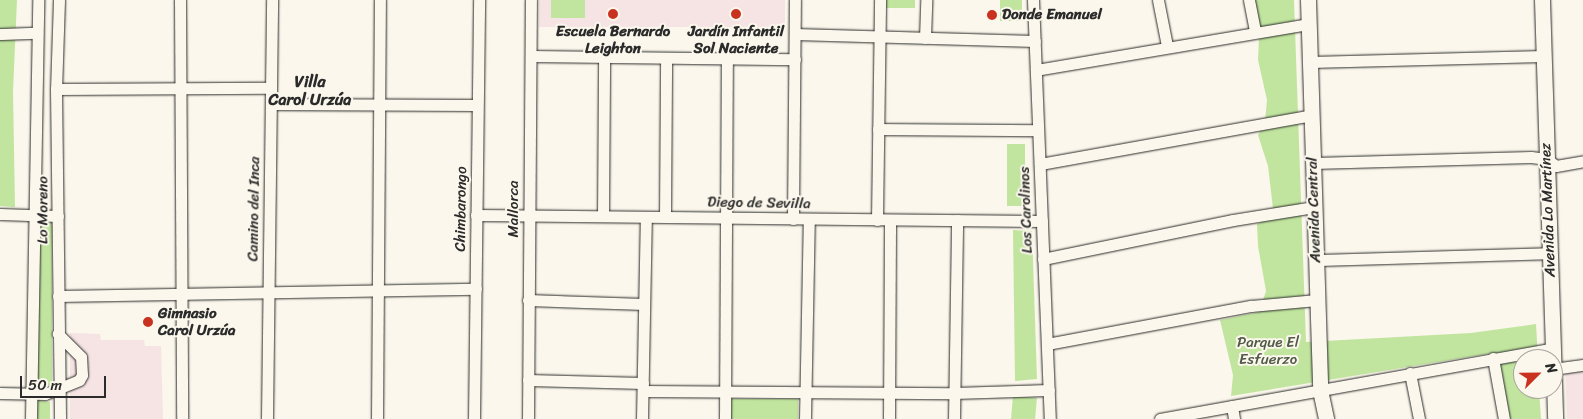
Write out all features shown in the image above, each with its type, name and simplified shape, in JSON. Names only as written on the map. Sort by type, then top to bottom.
[{"type":"main road","name":"Avenida Central","points":[[1308,0],[1320,390],[1326,419]]},
{"type":"main road","name":"Avenida Lo Martínez","points":[[1542,0],[1553,348]]},
{"type":"main road","name":"Avenida Lo Martínez","points":[[1554,399],[1555,419]]},
{"type":"street","name":"Lo Moreno","points":[[31,419],[38,0]]},
{"type":"street","name":"Lo Moreno","points":[[59,0],[56,89],[60,419]]},
{"type":"street","points":[[180,0],[182,419]]},
{"type":"street","name":"Camino del Inca","points":[[267,419],[267,292],[272,0]]},
{"type":"street","points":[[377,419],[380,0]]},
{"type":"street","name":"Chimbarongo","points":[[474,419],[478,0]]},
{"type":"street","name":"Mallorca","points":[[528,419],[531,0]]},
{"type":"street","points":[[793,219],[795,0]]},
{"type":"street","points":[[876,220],[880,0]]},
{"type":"street","points":[[925,38],[926,0]]},
{"type":"street","name":"Los Carolinos","points":[[1033,0],[1050,419]]},
{"type":"street","points":[[1158,0],[1167,46]]},
{"type":"street","points":[[1249,0],[1255,31]]},
{"type":"street","points":[[1036,70],[1255,31],[1308,24]]},
{"type":"street","points":[[0,34],[37,33]]},
{"type":"street","points":[[795,34],[1035,40]]},
{"type":"street","points":[[530,56],[794,59]]},
{"type":"street","points":[[1310,62],[1544,56]]},
{"type":"street","points":[[603,216],[604,57]]},
{"type":"street","points":[[665,217],[666,58]]},
{"type":"street","points":[[725,419],[728,58]]},
{"type":"street","points":[[56,89],[271,88]]},
{"type":"street","points":[[271,104],[478,104]]},
{"type":"street","points":[[1040,164],[1311,114]]},
{"type":"street","points":[[878,129],[1038,130]]},
{"type":"street","points":[[1313,163],[1547,159],[1556,166],[1583,161]]},
{"type":"street","points":[[1043,259],[1233,220],[1314,207]]},
{"type":"street","points":[[0,214],[58,216]]},
{"type":"street","name":"Diego de Sevilla","points":[[476,215],[1042,222]]},
{"type":"street","points":[[642,419],[646,217]]},
{"type":"street","points":[[805,419],[809,219]]},
{"type":"street","points":[[889,419],[890,220]]},
{"type":"street","points":[[954,419],[957,220]]},
{"type":"street","points":[[1316,260],[1550,253]]},
{"type":"street","points":[[58,296],[476,289]]},
{"type":"street","points":[[528,300],[644,304]]},
{"type":"street","points":[[1047,344],[1251,306],[1317,300]]},
{"type":"street","points":[[0,393],[31,394],[59,389],[79,380],[82,375],[81,356],[58,334]]},
{"type":"street","points":[[1160,419],[1553,348]]},
{"type":"street","points":[[1493,358],[1504,419]]},
{"type":"street","points":[[1563,368],[1583,365]]},
{"type":"street","points":[[1410,373],[1419,419]]},
{"type":"street","points":[[528,380],[725,392],[954,393],[1049,390]]},
{"type":"street","points":[[1232,406],[1234,419]]},
{"type":"shaded area","points":[[539,0],[785,0],[785,27],[539,27]]},
{"type":"shaded area","points":[[70,333],[100,334],[101,340],[144,340],[145,346],[161,346],[163,419],[70,419]]},
{"type":"shaded area","points":[[1583,362],[1583,419],[1567,419],[1565,364]]},
{"type":"green space","points":[[0,0],[17,0],[13,92],[15,207],[0,206]]},
{"type":"green space","points":[[551,0],[585,0],[585,18],[551,18]]},
{"type":"green space","points":[[885,0],[915,0],[915,8],[885,8]]},
{"type":"green space","points":[[1000,0],[1022,0],[1022,21],[1000,21]]},
{"type":"green space","name":"Parque El Esfuerzo","points":[[1252,0],[1294,0],[1306,342],[1471,333],[1536,324],[1537,349],[1513,349],[1513,399],[1540,399],[1541,419],[1506,419],[1493,353],[1231,396],[1233,375],[1220,320],[1259,312],[1266,291],[1258,246],[1257,224],[1274,217],[1268,166],[1258,135],[1265,122],[1267,100],[1258,60],[1259,37]]},
{"type":"green space","points":[[1007,144],[1025,144],[1025,206],[1007,206]]},
{"type":"green space","points":[[38,223],[52,223],[52,385],[38,385]]},
{"type":"green space","points":[[1013,230],[1032,231],[1037,379],[1015,381]]},
{"type":"green space","points":[[1013,396],[1037,398],[1035,419],[1011,419]]},
{"type":"green space","points":[[33,399],[50,402],[50,419],[33,419]]},
{"type":"green space","points":[[726,399],[798,399],[798,419],[726,419]]},
{"type":"place","name":"Escuela Bernardo Leighton","points":[[613,14]]},
{"type":"place","name":"Jardín Infantil Sol Naciente","points":[[736,14]]},
{"type":"place","name":"Donde Emanuel","points":[[992,15]]},
{"type":"place","name":"Gimnasio Carol Urzúa","points":[[148,322]]},
{"type":"district","name":"Villa Carol Urzúa","points":[[310,91]]}]
